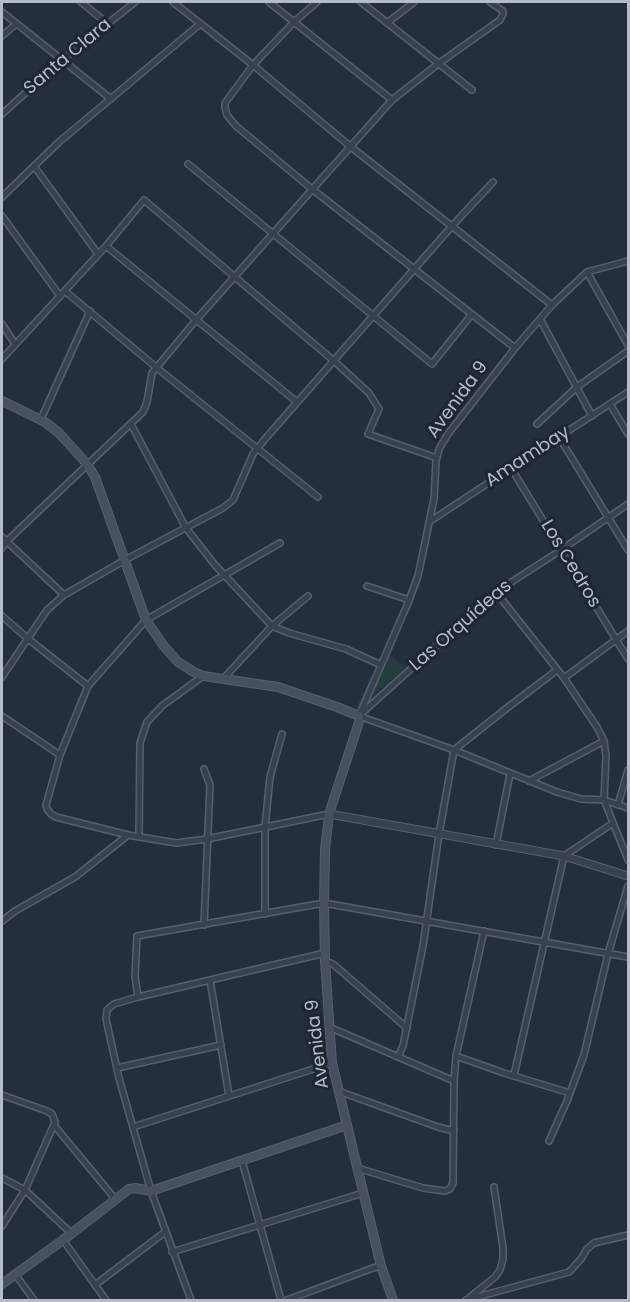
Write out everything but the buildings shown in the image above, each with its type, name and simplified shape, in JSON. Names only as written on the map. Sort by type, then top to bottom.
[{"type":"main road","points":[[2,401],[41,419],[59,433],[87,464],[95,477],[146,620],[177,662],[203,676],[278,687],[359,716]]},
{"type":"main road","name":"Avenida 9","points":[[359,716],[359,723],[329,814],[325,850],[325,957],[329,1027],[332,1063],[338,1091],[381,1266],[393,1300]]},
{"type":"main road","points":[[2,1284],[129,1189],[151,1191],[347,1125]]},
{"type":"street","points":[[81,2],[108,24]]},
{"type":"street","name":"Santa Clara","points":[[2,114],[62,60],[135,2]]},
{"type":"street","points":[[173,2],[351,147],[552,305]]},
{"type":"street","points":[[269,2],[392,100]]},
{"type":"street","points":[[317,2],[294,22],[253,65],[225,103],[227,115],[236,126],[312,189],[515,348]]},
{"type":"street","points":[[361,2],[472,90]]},
{"type":"street","points":[[387,23],[414,2]]},
{"type":"street","points":[[2,548],[4,539],[143,412],[151,378],[157,368],[196,320],[392,100],[500,20],[502,11],[490,2]]},
{"type":"street","points":[[2,12],[111,99]]},
{"type":"street","points":[[2,36],[16,24]]},
{"type":"street","points":[[2,197],[59,142],[200,24]]},
{"type":"street","points":[[189,164],[432,364],[472,314]]},
{"type":"street","points":[[34,166],[98,254]]},
{"type":"street","points":[[2,677],[47,610],[64,595],[124,560],[223,508],[233,500],[253,454],[493,182]]},
{"type":"street","points":[[2,359],[106,246],[144,200],[369,393],[379,410],[368,434],[437,458]]},
{"type":"street","points":[[2,216],[60,297]]},
{"type":"street","points":[[106,246],[297,402]]},
{"type":"street","name":"Avenida 9","points":[[359,716],[417,576],[434,499],[439,448],[515,348],[552,305],[587,272],[628,261]]},
{"type":"street","points":[[587,272],[628,345]]},
{"type":"street","points":[[65,291],[318,497]]},
{"type":"street","points":[[41,419],[90,311]]},
{"type":"street","points":[[540,319],[592,416]]},
{"type":"street","points":[[2,324],[15,344]]},
{"type":"street","points":[[537,424],[577,387],[628,351]]},
{"type":"street","name":"Amambay","points":[[429,523],[628,392]]},
{"type":"street","points":[[610,404],[628,434]]},
{"type":"street","points":[[131,424],[186,528],[224,575],[272,626],[346,649],[381,665]]},
{"type":"street","points":[[559,437],[628,549]]},
{"type":"street","name":"Los Cedros","points":[[511,468],[628,659]]},
{"type":"street","name":"Las Orquídeas","points":[[359,716],[496,592],[628,504]]},
{"type":"street","points":[[4,539],[64,595]]},
{"type":"street","points":[[280,543],[146,620],[88,686],[60,755],[46,805],[51,814],[128,835],[176,843],[207,839],[329,814],[564,856],[628,876]]},
{"type":"street","points":[[367,586],[409,600]]},
{"type":"street","points":[[496,592],[564,678],[604,741],[606,756],[604,800],[628,860]]},
{"type":"street","points":[[224,678],[272,626],[308,596]]},
{"type":"street","points":[[2,616],[88,686]]},
{"type":"street","points":[[564,678],[628,632]]},
{"type":"street","points":[[398,1057],[403,1046],[423,946],[425,921],[454,750],[557,670]]},
{"type":"street","points":[[139,837],[140,743],[147,722],[162,706],[203,676]]},
{"type":"street","points":[[2,716],[60,755]]},
{"type":"street","points":[[359,716],[454,750],[556,792],[581,799],[604,800],[628,808]]},
{"type":"street","points":[[265,914],[265,827],[270,777],[282,734]]},
{"type":"street","points":[[530,781],[604,741]]},
{"type":"street","points":[[204,769],[210,785],[204,925]]},
{"type":"street","points":[[618,805],[628,770]]},
{"type":"street","points":[[496,845],[510,774]]},
{"type":"street","points":[[514,1075],[564,856],[613,823]]},
{"type":"street","points":[[2,921],[15,911],[75,877],[128,835]]},
{"type":"street","points":[[549,1141],[584,1055],[608,954],[628,886]]},
{"type":"street","points":[[138,997],[135,976],[137,936],[324,903],[628,957]]},
{"type":"street","points":[[357,1168],[423,1188],[446,1191],[450,1189],[453,1183],[456,1056],[484,931]]},
{"type":"street","points":[[191,1300],[151,1191],[117,1068],[106,1014],[110,1007],[138,997],[210,980],[325,957],[406,1028]]},
{"type":"street","points":[[210,980],[229,1096]]},
{"type":"street","points":[[329,1027],[454,1081]]},
{"type":"street","points":[[117,1068],[221,1045]]},
{"type":"street","points":[[456,1056],[570,1092]]},
{"type":"street","points":[[134,1127],[332,1063]]},
{"type":"street","points":[[338,1091],[454,1131]]},
{"type":"street","points":[[2,1096],[47,1110],[55,1118],[25,1190],[2,1226]]},
{"type":"street","points":[[54,1125],[116,1200]]},
{"type":"street","points":[[242,1161],[281,1300]]},
{"type":"street","points":[[2,1178],[25,1190],[71,1233]]},
{"type":"street","points":[[466,1300],[495,1277],[503,1259],[494,1187]]},
{"type":"street","points":[[172,1252],[363,1193]]},
{"type":"street","points":[[95,1285],[165,1232]]},
{"type":"street","points":[[466,1300],[569,1272],[581,1259],[586,1249],[594,1243],[628,1235]]},
{"type":"street","points":[[63,1240],[106,1300]]},
{"type":"street","points":[[287,1300],[381,1266]]},
{"type":"street","points":[[15,1274],[34,1300]]},
{"type":"green space","points":[[384,650],[405,668],[355,710]]}]
